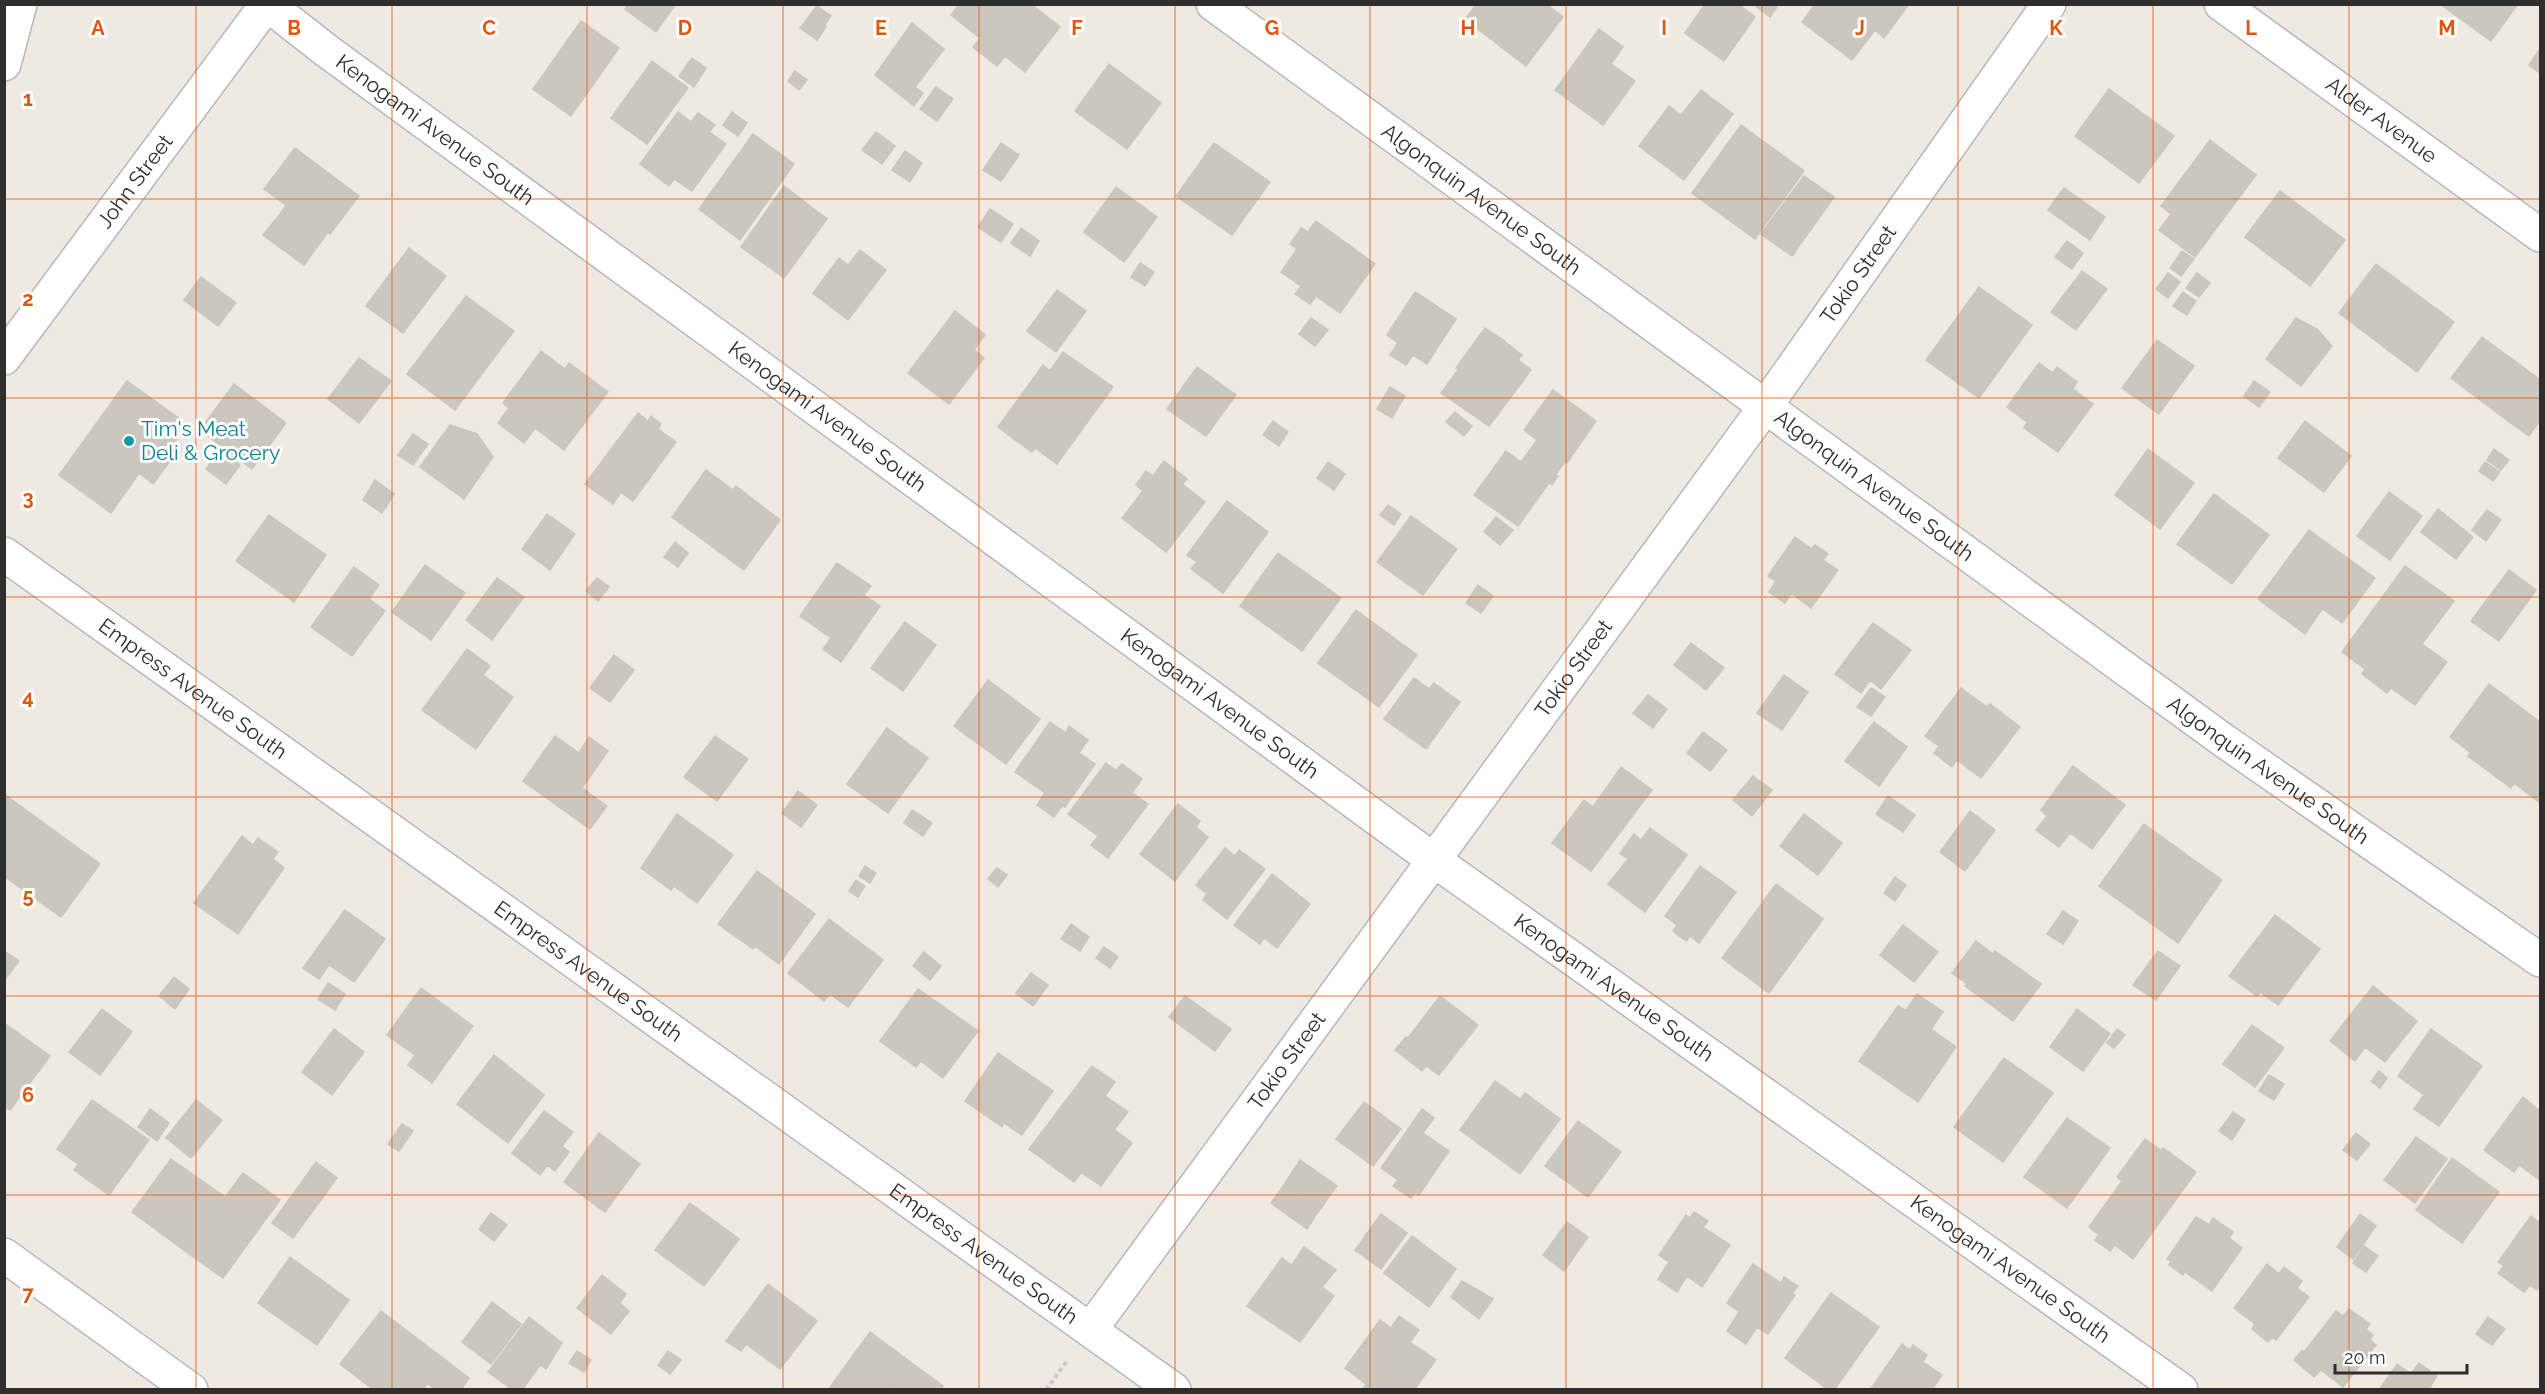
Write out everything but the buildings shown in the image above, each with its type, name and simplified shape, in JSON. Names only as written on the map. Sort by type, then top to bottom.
[{"type":"street","points":[[4,64],[20,4]]},
{"type":"street","name":"John Street","points":[[4,358],[267,4]]},
{"type":"street","name":"Kenogami Avenue South","points":[[267,4],[327,51],[1435,861],[2181,1389]]},
{"type":"street","name":"Algonquin Avenue South","points":[[1213,4],[2223,740],[2541,960]]},
{"type":"street","name":"Tokio Street","points":[[1091,1329],[1765,407],[2049,4]]},
{"type":"street","name":"Alder Avenue","points":[[2221,4],[2541,235]]},
{"type":"street","name":"Empress Avenue South","points":[[4,554],[1174,1389]]},
{"type":"street","points":[[4,1255],[191,1389]]},
{"type":"place","name":"Tim's Meat Deli & Grocery","points":[[129,441]]}]
